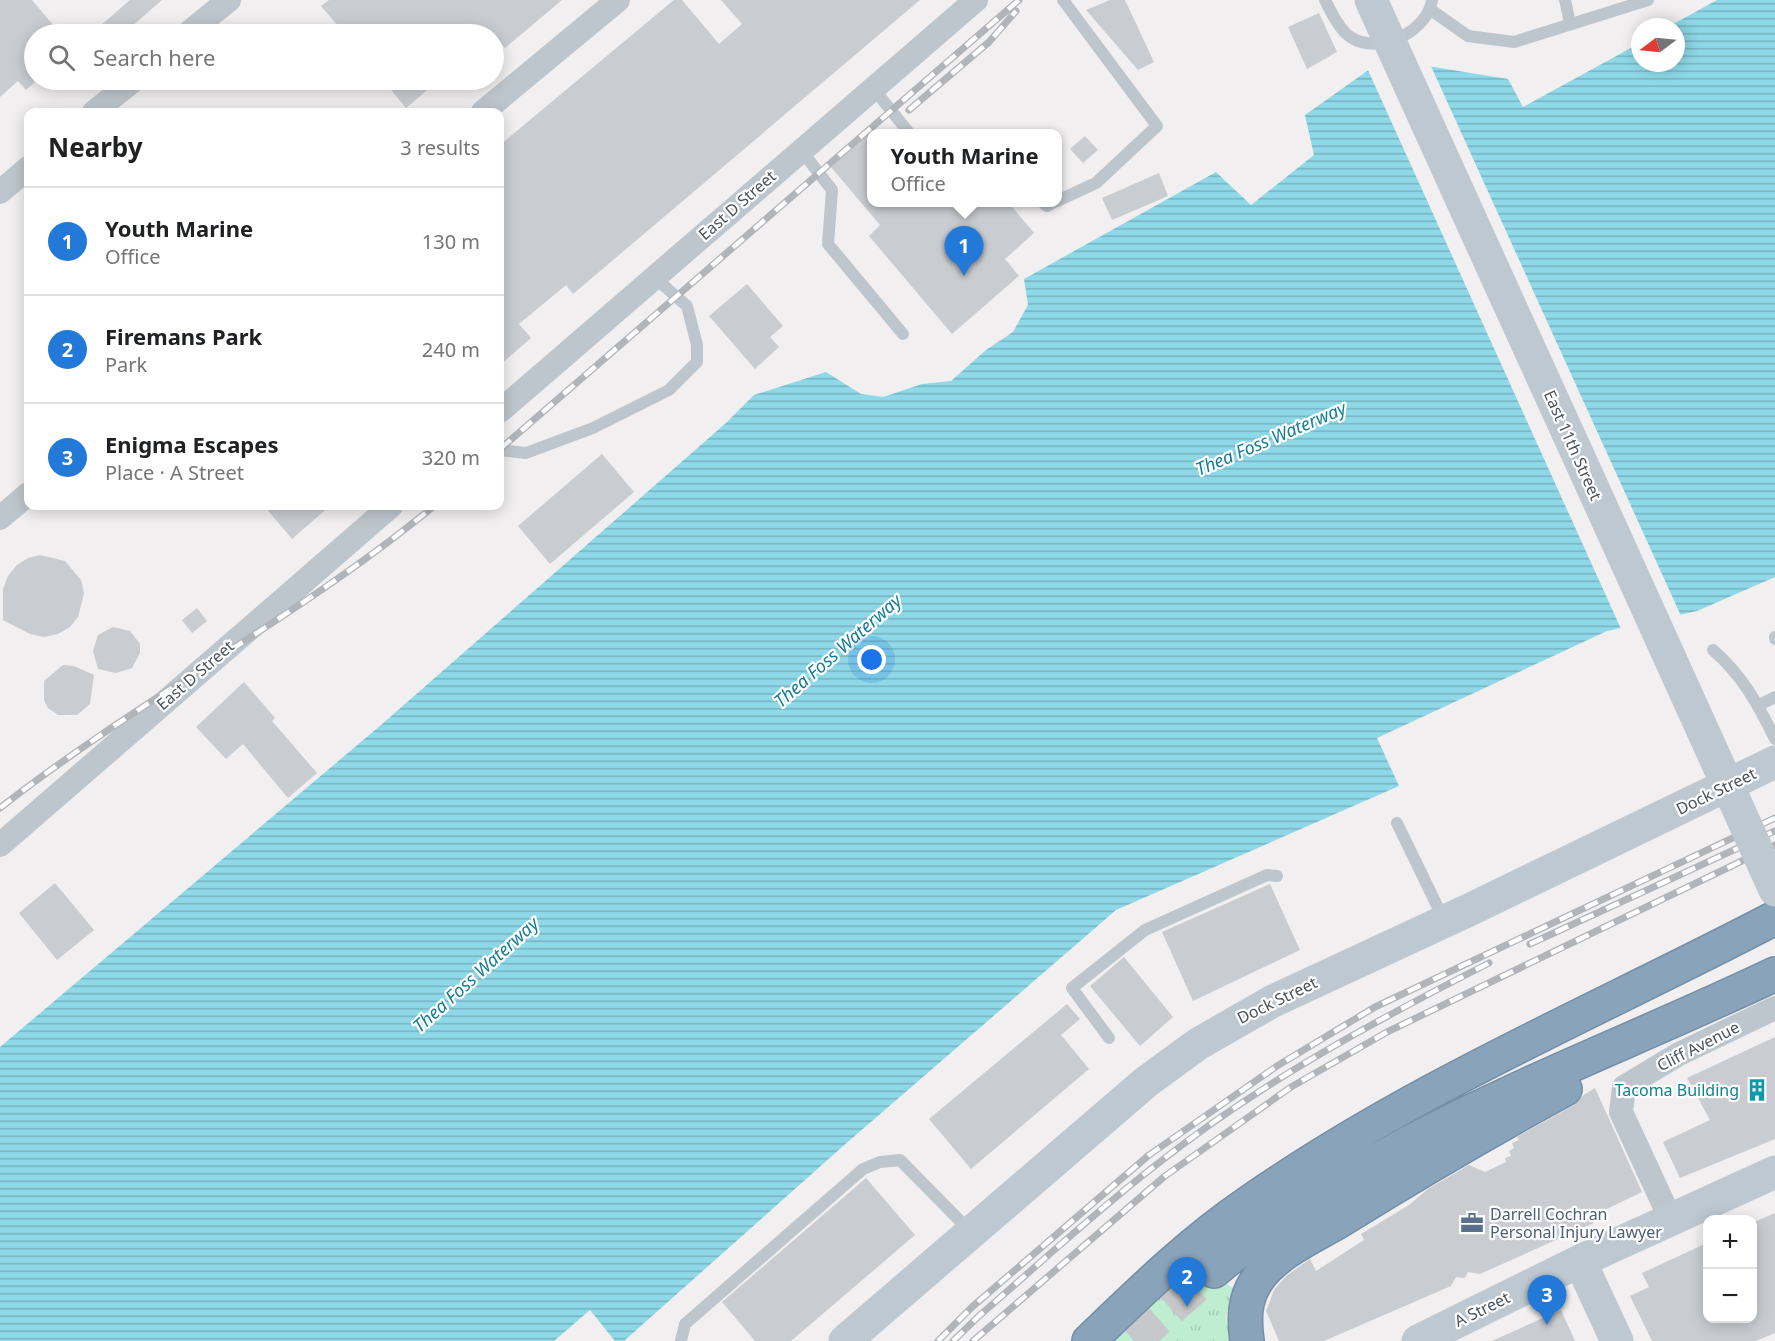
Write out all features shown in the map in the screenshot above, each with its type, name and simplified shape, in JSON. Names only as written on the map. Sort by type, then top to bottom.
[{"type":"highway","points":[[1089,1341],[1186,1251],[1248,1203],[1302,1167],[1463,1076],[1775,918]]},
{"type":"highway","points":[[1214,1271],[1298,1209],[1396,1147],[1506,1094],[1775,974]]},
{"type":"highway","points":[[1247,1341],[1246,1306],[1251,1291],[1258,1278],[1280,1258],[1414,1174],[1736,992]]},
{"type":"street","points":[[199,24],[229,0]]},
{"type":"street","points":[[488,108],[618,0]]},
{"type":"street","name":"East D Street","points":[[504,408],[976,0]]},
{"type":"street","name":"East 11th Street","points":[[1371,0],[1775,890]]},
{"type":"street","points":[[107,108],[124,90]]},
{"type":"street","points":[[0,192],[24,171]]},
{"type":"street","points":[[0,518],[24,497]]},
{"type":"street","name":"East D Street","points":[[0,844],[386,510]]},
{"type":"street","name":"Dock Street","points":[[845,1341],[1146,1082],[1198,1044],[1272,1001],[1445,921],[1775,762]]},
{"type":"street","name":"Cliff Avenue","points":[[1671,1220],[1621,1112],[1624,1087],[1679,1053],[1775,1008]]},
{"type":"street","name":"A Street","points":[[1418,1341],[1580,1261],[1775,1172]]},
{"type":"street","points":[[1580,1261],[1616,1341]]},
{"type":"lane","points":[[1062,199],[1096,183],[1157,126],[1063,0]]},
{"type":"lane","points":[[1325,0],[1350,37],[1362,43],[1383,43],[1416,30],[1432,5],[1468,36],[1514,42],[1648,0]]},
{"type":"lane","points":[[1564,0],[1570,23]]},
{"type":"lane","points":[[873,88],[906,129]]},
{"type":"lane","points":[[801,150],[832,190],[828,244],[903,334]]},
{"type":"lane","points":[[504,450],[526,453],[593,428],[669,390],[697,362],[697,345],[687,306],[654,277]]},
{"type":"lane","points":[[1713,650],[1741,677],[1759,705],[1775,739]]},
{"type":"lane","points":[[1759,705],[1775,697]]},
{"type":"lane","points":[[1397,823],[1445,921]]},
{"type":"lane","points":[[1109,1038],[1072,988],[1145,930],[1267,875],[1277,876]]},
{"type":"lane","points":[[681,1341],[685,1324],[863,1169],[880,1161],[900,1160],[971,1232]]},
{"type":"green space","points":[[1194,1264],[1233,1288],[1226,1317],[1230,1341],[1108,1341]]},
{"type":"water","name":"Thea Foss Waterway","points":[[1717,0],[1775,0],[1775,577],[1697,611],[1607,631],[1377,738],[1399,786],[1116,910],[842,1147],[624,1341],[615,1341],[590,1310],[554,1341],[0,1341],[0,1047],[381,725],[726,423],[754,395],[826,372],[861,394],[883,397],[922,384],[951,381],[986,350],[1013,332],[1028,305],[1024,279],[1216,172],[1251,205],[1314,155],[1305,115],[1384,59],[1508,79],[1523,107],[1631,48],[1631,72],[1685,72],[1684,18]]},
{"type":"pier","points":[[1384,57],[1430,64],[1682,618],[1622,631],[1367,68]]},
{"type":"building","points":[[0,0],[32,0],[52,24],[24,24],[24,88],[18,81],[0,97]]},
{"type":"building","points":[[130,0],[162,0],[134,24],[102,24]]},
{"type":"building","points":[[329,0],[562,0],[505,48],[504,24],[336,24],[321,6]]},
{"type":"building","points":[[674,0],[682,0],[719,44],[742,24],[721,0],[920,0],[573,294],[566,285],[519,324],[531,338],[504,362],[504,142]]},
{"type":"building","points":[[1110,0],[1125,0],[1154,62],[1138,70],[1086,10]]},
{"type":"building","points":[[1319,13],[1337,52],[1307,69],[1288,27]]},
{"type":"building","points":[[391,90],[427,90],[406,108]]},
{"type":"building","points":[[867,136],[867,207],[1012,207],[1034,233],[1005,259],[1019,276],[952,334],[869,236],[880,225],[831,167]]},
{"type":"building","points":[[1085,136],[1098,150],[1083,163],[1070,149]]},
{"type":"building","points":[[1159,173],[1168,196],[1112,220],[1102,198]]},
{"type":"building","points":[[747,284],[783,326],[770,337],[779,347],[755,369],[709,316]]},
{"type":"building","points":[[602,454],[634,492],[550,564],[518,526]]},
{"type":"building","points":[[267,510],[325,510],[292,539]]},
{"type":"building","points":[[40,555],[65,561],[81,580],[84,593],[78,617],[70,627],[58,634],[44,637],[30,634],[3,620],[3,589],[8,576],[17,565],[28,558]]},
{"type":"building","points":[[197,608],[207,621],[192,633],[182,620]]},
{"type":"building","points":[[113,627],[130,631],[140,644],[140,653],[132,668],[116,673],[98,669],[93,651],[98,635]]},
{"type":"building","points":[[63,665],[74,666],[94,675],[90,704],[77,715],[58,715],[48,708],[44,700],[44,681]]},
{"type":"building","points":[[244,682],[275,718],[272,721],[317,773],[288,798],[243,744],[226,759],[196,727]]},
{"type":"building","points":[[55,883],[94,930],[57,960],[19,913]]},
{"type":"building","points":[[1270,884],[1300,950],[1193,1001],[1162,932]]},
{"type":"building","points":[[1124,957],[1173,1017],[1140,1046],[1090,986]]},
{"type":"building","points":[[1067,1004],[1080,1019],[1061,1035],[1089,1069],[971,1169],[929,1119]]},
{"type":"building","points":[[1775,1037],[1775,1139],[1680,1178],[1663,1142],[1710,1120],[1687,1078]]},
{"type":"building","points":[[1595,1088],[1642,1192],[1590,1217],[1594,1223],[1480,1274],[1468,1272],[1465,1278],[1456,1277],[1451,1286],[1324,1341],[1279,1341],[1266,1311],[1274,1290],[1286,1276],[1310,1259],[1316,1271],[1364,1240],[1361,1234],[1409,1205],[1428,1189],[1469,1165],[1485,1172],[1506,1162],[1505,1158],[1511,1156],[1509,1151],[1514,1148],[1512,1143],[1519,1140],[1517,1137],[1574,1105],[1582,1096]]},
{"type":"building","points":[[866,1178],[915,1235],[791,1341],[755,1341],[722,1302]]},
{"type":"building","points":[[1775,1213],[1775,1333],[1756,1341],[1652,1341],[1630,1296],[1649,1287],[1642,1273],[1703,1245],[1703,1323],[1757,1323],[1757,1221]]},
{"type":"building","points":[[1561,1310],[1575,1341],[1492,1341]]},
{"type":"tunnel","points":[[1134,1341],[1214,1271]]},
{"type":"railway","points":[[870,129],[1019,0]]},
{"type":"railway","points":[[909,110],[989,42],[1016,11]]},
{"type":"railway","points":[[504,446],[867,131]]},
{"type":"railway","points":[[0,808],[107,731],[328,585],[429,510]]},
{"type":"railway","points":[[938,1341],[972,1307],[1149,1155],[1277,1066],[1375,1007],[1775,818]]},
{"type":"railway","points":[[1530,944],[1775,831]]},
{"type":"railway","points":[[973,1341],[1165,1176],[1291,1087],[1387,1032],[1775,845]]},
{"type":"railway","points":[[953,1341],[1089,1220],[1195,1135],[1317,1056],[1489,963]]},
{"type":"place","name":"Youth Marine","points":[[964,276]]},
{"type":"place","name":"Tacoma Building","points":[[1757,1090]]},
{"type":"place","name":"Darrell Cochran Personal Injury Lawyer","points":[[1472,1223]]},
{"type":"place","name":"Firemans Park","points":[[1187,1307]]},
{"type":"place","name":"Enigma Escapes","points":[[1547,1325]]}]
